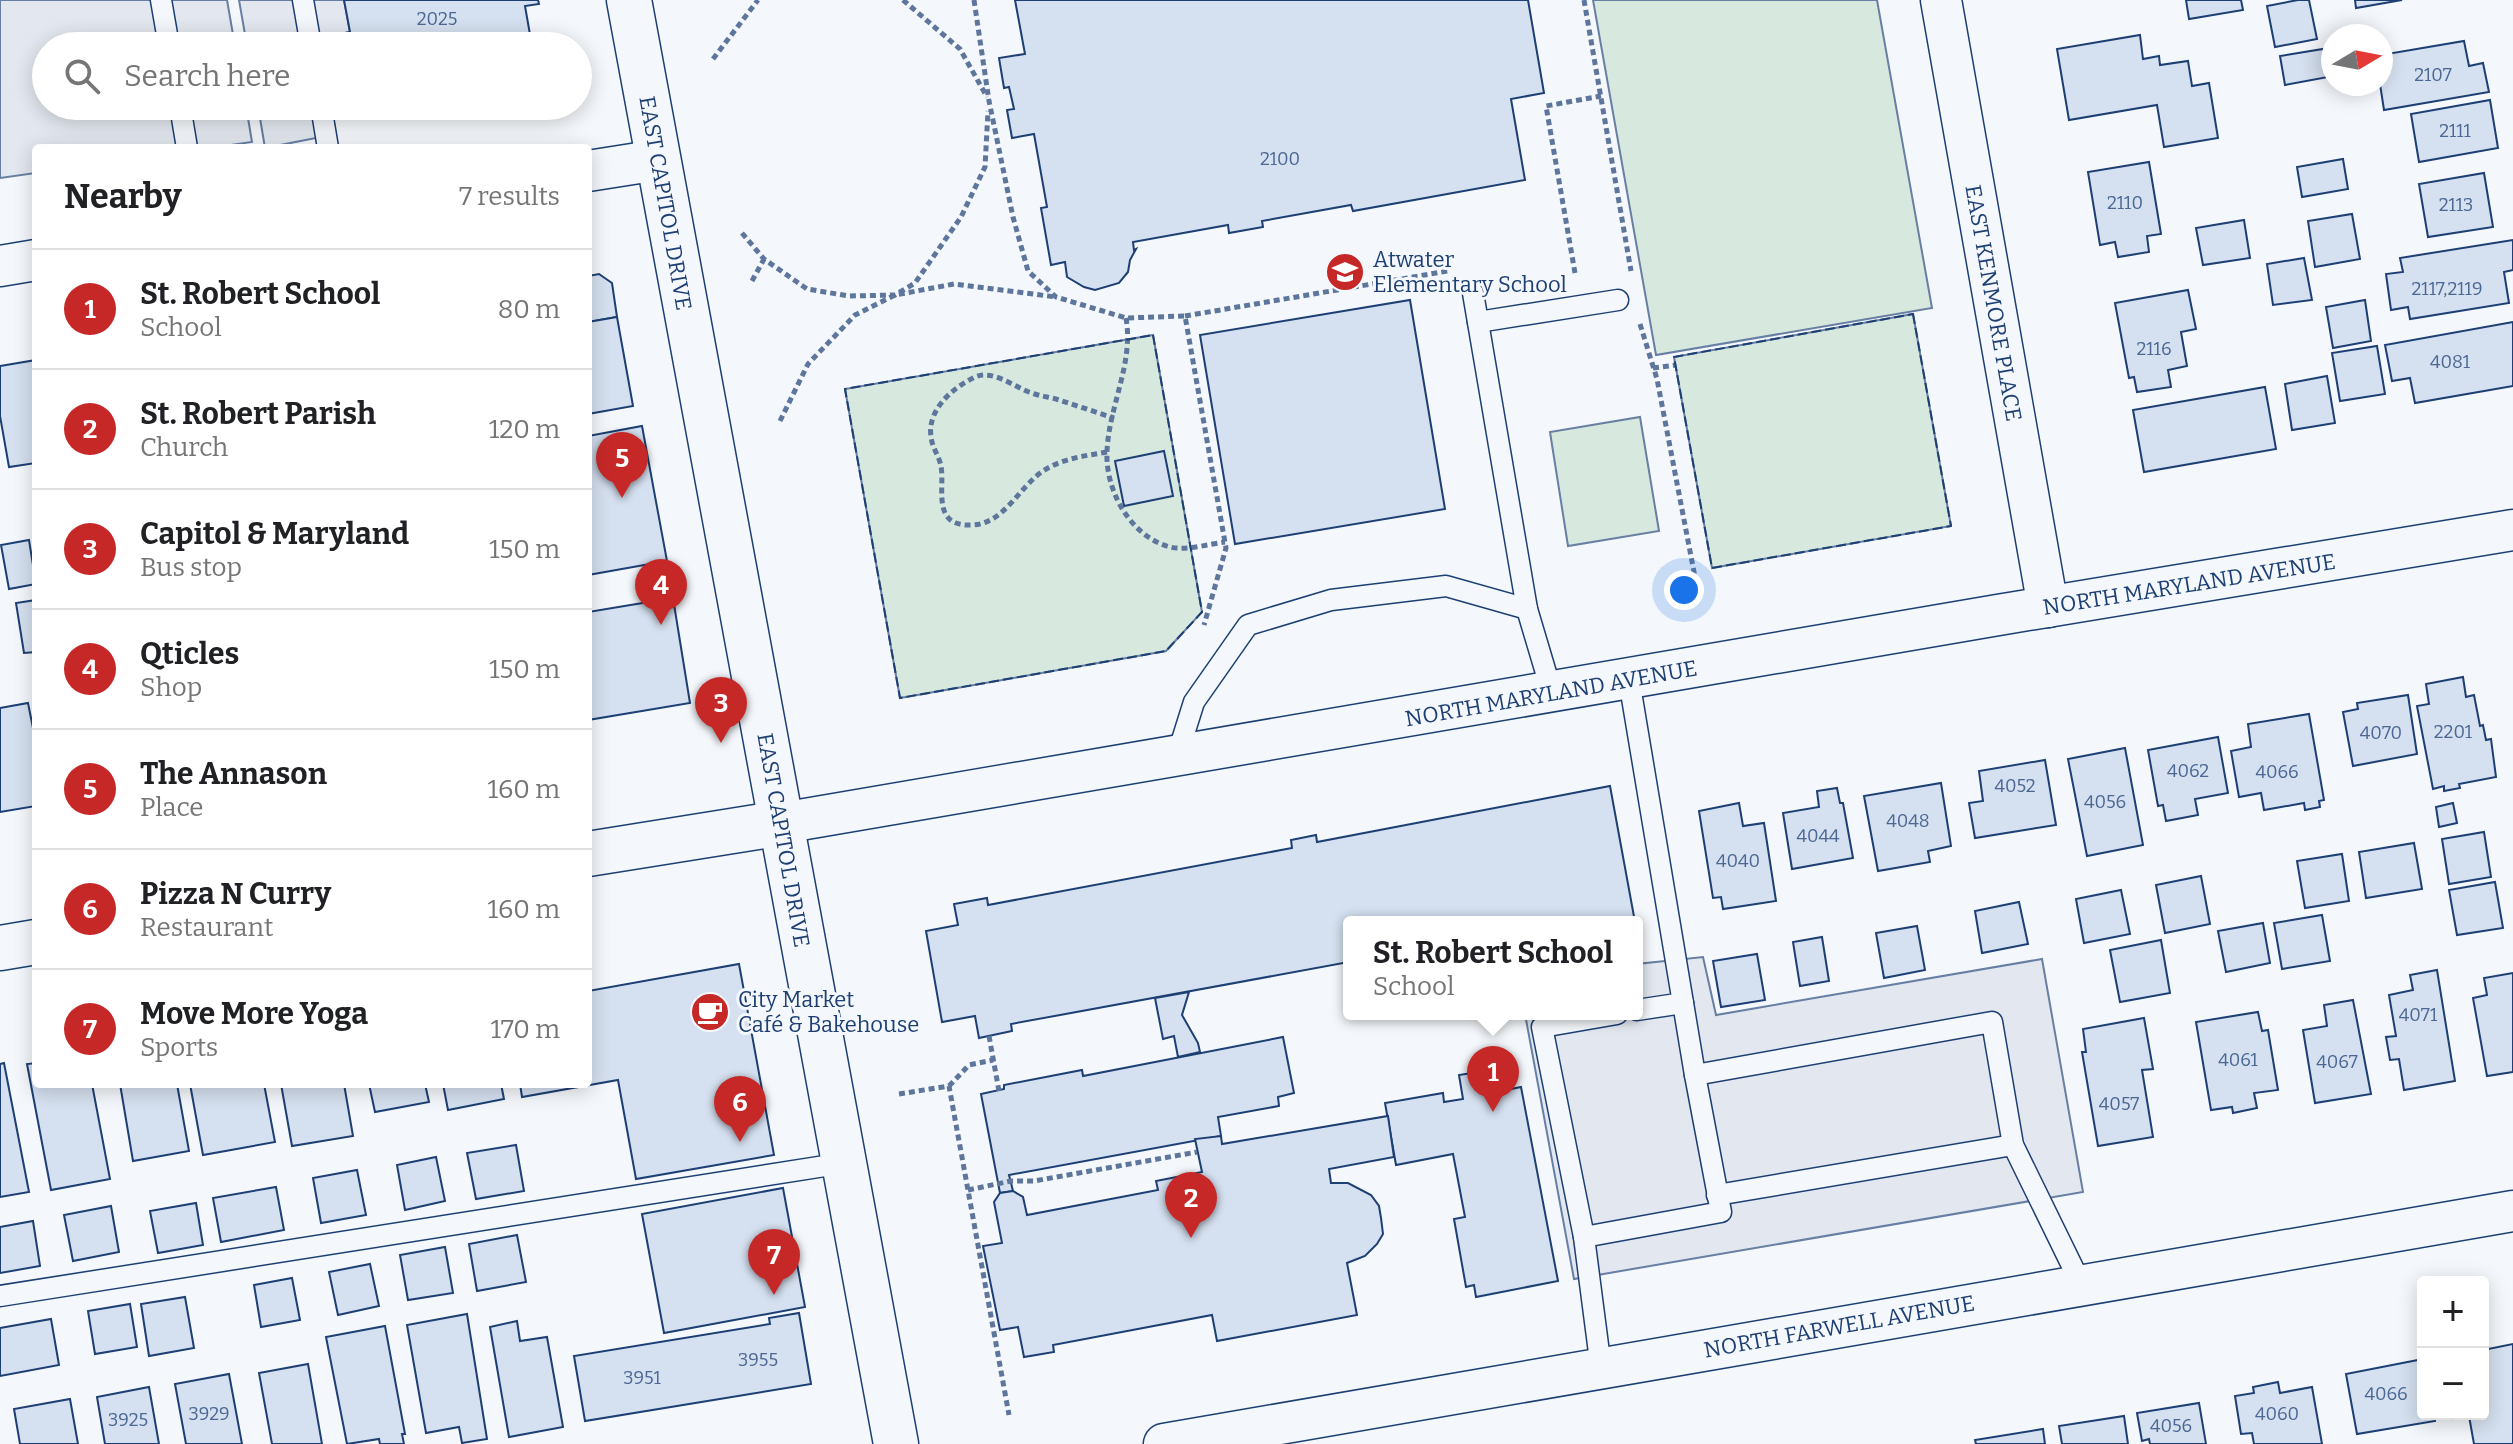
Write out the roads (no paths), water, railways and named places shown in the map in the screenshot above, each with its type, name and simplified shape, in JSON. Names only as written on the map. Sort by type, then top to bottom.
[{"type":"main road","name":"EAST CAPITOL DRIVE","points":[[629,0],[896,1444]]},
{"type":"main road","name":"NORTH MARYLAND AVENUE","points":[[592,853],[782,823]]},
{"type":"main road","points":[[0,948],[32,943]]},
{"type":"street","name":"EAST KENMORE PLACE","points":[[1941,0],[2048,607]]},
{"type":"street","points":[[592,170],[658,160]]},
{"type":"street","points":[[0,266],[32,261]]},
{"type":"street","name":"NORTH MARYLAND AVENUE","points":[[782,823],[2513,530]]},
{"type":"street","name":"NORTH FARWELL AVENUE","points":[[1164,1444],[2513,1211]]},
{"type":"lane","points":[[161,0],[167,32]]},
{"type":"lane","points":[[303,0],[309,32]]},
{"type":"lane","points":[[182,120],[186,144]]},
{"type":"lane","points":[[323,120],[327,144]]},
{"type":"lane","points":[[1473,293],[1527,609],[1552,693]]},
{"type":"lane","points":[[1478,322],[1618,300]]},
{"type":"lane","points":[[1177,756],[1194,702],[1248,625],[1331,600],[1446,586],[1527,609]]},
{"type":"lane","points":[[1584,1237],[1721,1212],[1629,680]]},
{"type":"lane","points":[[1643,1009],[1683,1003]]},
{"type":"lane","points":[[1582,1020],[1542,1027],[1584,1237],[1601,1368]]},
{"type":"lane","points":[[1695,1075],[1992,1022],[2013,1145],[2081,1284]]},
{"type":"lane","points":[[1717,1195],[2013,1145]]},
{"type":"lane","points":[[0,1296],[844,1163]]},
{"type":"place","name":"Atwater Elementary School","points":[[1345,272]]},
{"type":"place","name":"The Annason","points":[[622,498]]},
{"type":"place","name":"Qticles","points":[[661,625]]},
{"type":"place","name":"Capitol & Maryland","points":[[721,743]]},
{"type":"place","name":"City Market Café & Bakehouse","points":[[710,1012]]},
{"type":"place","name":"St. Robert School","points":[[1493,1112]]},
{"type":"place","name":"Pizza N Curry","points":[[740,1142]]},
{"type":"place","name":"St. Robert Parish","points":[[1191,1238]]},
{"type":"place","name":"Move More Yoga","points":[[774,1295]]}]
